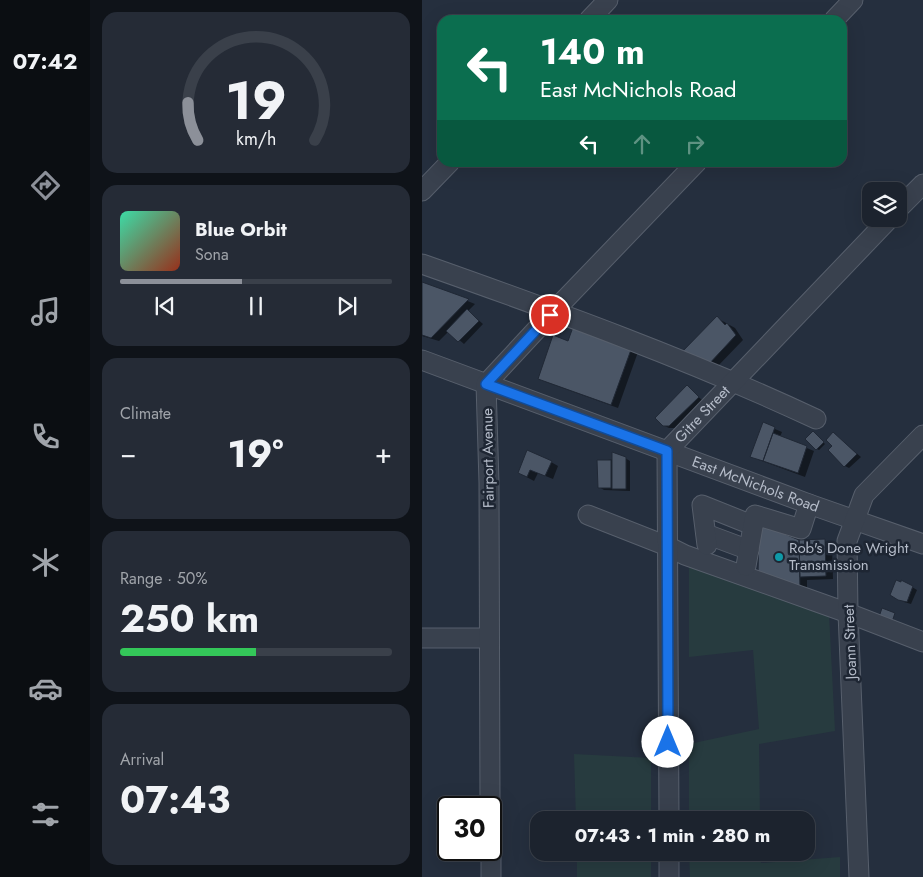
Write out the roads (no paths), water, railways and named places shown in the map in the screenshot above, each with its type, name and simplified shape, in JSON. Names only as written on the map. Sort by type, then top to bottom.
[{"type":"street","points":[[594,15],[608,0]]},
{"type":"street","points":[[839,15],[853,0]]},
{"type":"street","points":[[422,192],[445,167]]},
{"type":"street","points":[[486,384],[691,167]]},
{"type":"street","points":[[907,200],[922,184]]},
{"type":"street","name":"Gitre Street","points":[[669,811],[667,451],[881,227]]},
{"type":"street","points":[[422,264],[554,310],[733,381],[816,419]]},
{"type":"street","name":"East McNichols Road","points":[[422,360],[922,544]]},
{"type":"street","name":"Fairport Avenue","points":[[486,384],[489,483],[490,796]]},
{"type":"street","name":"Joann Street","points":[[859,877],[848,613],[847,541],[864,495],[922,434]]},
{"type":"street","points":[[752,525],[702,505],[706,540],[748,558],[755,515],[801,529],[809,504]]},
{"type":"street","points":[[588,515],[685,555],[848,613],[922,642]]},
{"type":"street","points":[[422,638],[490,638]]},
{"type":"street","points":[[491,861],[491,877]]},
{"type":"street","points":[[669,861],[669,877]]},
{"type":"place","name":"Rob's Done Wright Transmission","points":[[779,557]]}]
